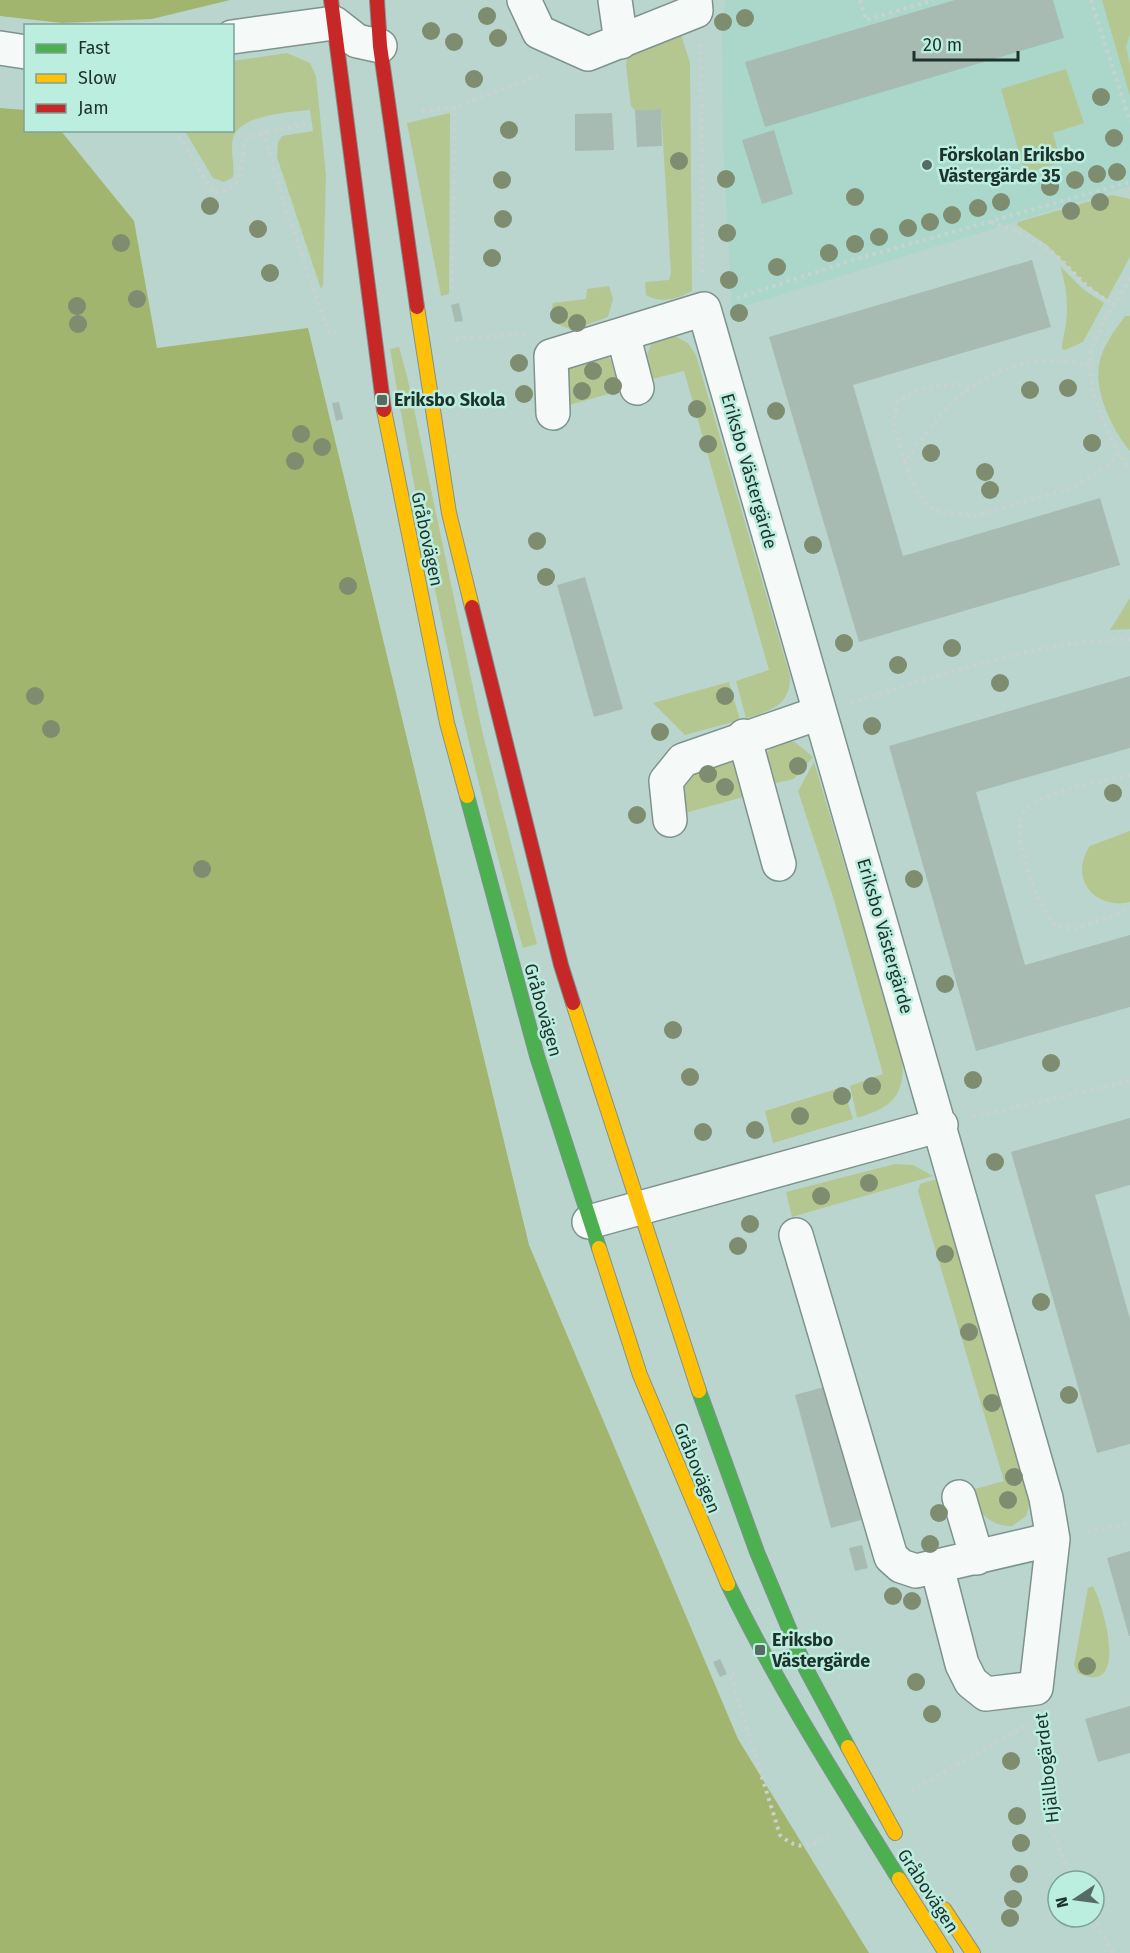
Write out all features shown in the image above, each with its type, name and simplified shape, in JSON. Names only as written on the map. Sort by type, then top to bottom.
[{"type":"main road","name":"Gråbovägen","points":[[377,0],[380,46],[448,513],[561,965],[642,1210],[684,1350],[757,1552],[807,1669],[886,1821],[905,1849]]},
{"type":"main road","name":"Gråbovägen","points":[[333,12],[382,400],[447,723],[537,1056],[589,1222],[640,1375],[716,1559],[760,1650],[814,1743],[946,1953]]},
{"type":"main road","name":"Gråbovägen","points":[[936,1896],[973,1953]]},
{"type":"street","points":[[524,0],[539,32],[588,54],[621,42],[696,5]]},
{"type":"street","points":[[615,0],[621,42]]},
{"type":"street","points":[[234,37],[333,12],[357,41],[380,46]]},
{"type":"street","points":[[0,48],[24,52]]},
{"type":"street","points":[[553,413],[551,356],[704,309]]},
{"type":"street","name":"Eriksbo Västergärde","points":[[704,309],[1046,1498],[1053,1539],[1036,1688]]},
{"type":"street","points":[[623,334],[637,388]]},
{"type":"street","points":[[670,820],[666,781],[683,760],[744,736],[819,713]]},
{"type":"street","points":[[744,736],[779,864]]},
{"type":"street","points":[[589,1222],[642,1210],[940,1125]]},
{"type":"street","points":[[796,1235],[891,1557],[901,1566],[916,1571],[1053,1539]]},
{"type":"street","points":[[959,1497],[977,1558]]},
{"type":"street","points":[[937,1567],[953,1639],[970,1682],[986,1694],[1036,1688]]},
{"type":"path","points":[[860,0],[866,20],[934,0]]},
{"type":"path","points":[[1091,0],[1130,122]]},
{"type":"path","points":[[696,5],[702,57],[700,191],[704,309],[853,260],[1130,182]]},
{"type":"path","points":[[418,111],[455,107],[588,54]]},
{"type":"path","points":[[451,291],[455,107]]},
{"type":"path","points":[[176,132],[213,192],[223,192],[236,184],[241,173],[242,147],[248,137],[264,131],[308,123]]},
{"type":"path","points":[[264,131],[282,198],[329,333],[337,332]]},
{"type":"path","points":[[990,222],[1026,234],[1061,259],[1080,281],[1101,298],[1115,304]]},
{"type":"path","points":[[1130,278],[1092,346],[1090,365],[1107,434],[1130,470]]},
{"type":"path","points":[[449,340],[499,335]]},
{"type":"path","points":[[905,462],[931,424],[972,385],[1019,363],[1064,360],[1090,365]]},
{"type":"path","points":[[972,385],[937,384],[913,391],[897,402],[894,428],[905,462],[916,489],[934,511],[975,516],[1072,488],[1107,466],[1119,454]]},
{"type":"path","points":[[819,713],[997,659],[1104,639],[1130,639]]},
{"type":"path","points":[[1130,774],[1038,800],[1023,813],[1020,834],[1034,891],[1043,911],[1056,926],[1075,929],[1130,910]]},
{"type":"path","points":[[940,1125],[1130,1081]]},
{"type":"path","points":[[1053,1539],[1130,1523]]},
{"type":"path","points":[[736,1673],[730,1674],[780,1834],[797,1847],[807,1846],[839,1833]]},
{"type":"path","name":"Hjällbogärdet","points":[[1036,1688],[1042,1721],[1049,1822],[1067,1869]]},
{"type":"path","points":[[910,1792],[1027,1724],[1042,1721]]},
{"type":"path","points":[[1100,1929],[1113,1953]]},
{"type":"shaded area","name":"Förskolan Eriksbo Västergärde 35","points":[[725,0],[1130,0],[1130,186],[732,310],[723,144],[722,32]]},
{"type":"green space","points":[[0,0],[230,0],[152,19],[62,23],[0,16]]},
{"type":"green space","points":[[1102,0],[1130,0],[1130,34],[1126,47],[1130,65],[1130,96]]},
{"type":"green space","points":[[679,28],[690,63],[692,291],[664,300],[646,295],[645,282],[669,280],[671,273],[661,109],[635,110],[631,106],[626,66],[628,52]]},
{"type":"green space","points":[[287,53],[310,63],[316,76],[326,175],[323,285],[321,289],[277,157],[278,142],[282,136],[313,131],[310,110],[266,116],[245,124],[237,130],[232,143],[233,177],[224,182],[213,178],[186,132],[234,132],[234,61]]},
{"type":"green space","points":[[1066,69],[1084,123],[1053,133],[1061,162],[1025,173],[1001,89]]},
{"type":"green space","points":[[0,108],[24,110],[24,132],[62,132],[134,221],[157,348],[308,328],[529,1245],[738,1739],[869,1953],[0,1953]]},
{"type":"green space","points":[[450,113],[449,294],[441,296],[407,123]]},
{"type":"green space","points":[[1112,195],[1130,199],[1130,257],[1107,299],[1086,285],[1047,245],[1017,225],[1018,222]]},
{"type":"green space","points":[[1060,266],[1083,289],[1104,303],[1083,342],[1065,350],[1062,346],[1067,298]]},
{"type":"green space","points":[[609,286],[613,299],[608,317],[572,330],[557,324],[551,313],[553,303],[586,299],[587,289]]},
{"type":"green space","points":[[1125,316],[1130,316],[1130,451],[1117,433],[1106,411],[1098,376],[1103,352]]},
{"type":"green space","points":[[673,335],[688,343],[696,355],[790,676],[787,694],[778,705],[764,713],[746,718],[736,681],[769,670],[684,371],[648,380],[646,360],[653,341]]},
{"type":"green space","points":[[399,347],[483,735],[537,944],[523,948],[483,800],[432,575],[390,349]]},
{"type":"green space","points":[[606,355],[615,364],[623,390],[565,406],[568,366]]},
{"type":"green space","points":[[1130,598],[1130,629],[1110,630]]},
{"type":"green space","points":[[729,682],[740,720],[685,735],[653,703]]},
{"type":"green space","points":[[783,741],[795,742],[813,757],[794,779],[767,785],[766,754],[773,745]]},
{"type":"green space","points":[[730,760],[735,766],[743,797],[685,813],[683,782],[690,771]]},
{"type":"green space","points":[[814,762],[902,1058],[902,1081],[894,1098],[881,1109],[860,1117],[857,1117],[850,1086],[883,1074],[834,900],[798,791]]},
{"type":"green space","points":[[1130,831],[1130,902],[1106,901],[1096,896],[1084,880],[1082,869],[1084,858],[1090,846]]},
{"type":"green space","points":[[843,1087],[853,1119],[773,1143],[765,1111]]},
{"type":"green space","points":[[895,1164],[913,1165],[933,1176],[792,1217],[786,1192]]},
{"type":"green space","points":[[937,1180],[941,1189],[1031,1500],[1026,1516],[1012,1526],[997,1524],[990,1520],[984,1516],[976,1504],[975,1489],[1004,1481],[918,1191],[920,1184]]},
{"type":"green space","points":[[1093,1586],[1103,1612],[1109,1646],[1108,1662],[1104,1673],[1094,1677],[1078,1673],[1074,1665],[1088,1588]]},
{"type":"building","points":[[955,0],[1053,0],[1064,38],[765,127],[745,62]]},
{"type":"building","points":[[661,109],[662,146],[637,147],[635,110]]},
{"type":"building","points":[[612,113],[614,150],[575,151],[575,114]]},
{"type":"building","points":[[774,130],[793,194],[762,204],[742,140]]},
{"type":"building","points":[[1032,260],[1051,327],[853,385],[903,556],[1100,498],[1120,565],[859,642],[769,337]]},
{"type":"building","points":[[459,303],[463,321],[455,322],[451,305]]},
{"type":"building","points":[[339,402],[343,419],[336,421],[332,403]]},
{"type":"building","points":[[585,577],[623,709],[594,717],[557,585]]},
{"type":"building","points":[[1130,676],[1130,748],[976,792],[1025,965],[1130,935],[1130,1007],[976,1051],[889,746]]},
{"type":"building","points":[[1130,1118],[1130,1185],[1095,1195],[1130,1319],[1130,1444],[1097,1453],[1011,1152]]},
{"type":"building","points":[[824,1387],[861,1520],[831,1528],[795,1395]]},
{"type":"building","points":[[862,1545],[868,1568],[855,1571],[849,1548]]},
{"type":"building","points":[[1130,1551],[1130,1636],[1129,1636],[1107,1558]]},
{"type":"building","points":[[720,1659],[727,1674],[720,1677],[713,1662]]},
{"type":"building","points":[[1130,1706],[1130,1753],[1098,1762],[1085,1719]]},
{"type":"traffic: fast","points":[[467,796],[537,1056],[599,1248]]},
{"type":"traffic: fast","points":[[699,1391],[757,1552],[806,1669],[848,1747]]},
{"type":"traffic: fast","points":[[728,1584],[788,1697],[899,1879]]},
{"type":"traffic: slow","points":[[417,307],[449,513],[472,607]]},
{"type":"traffic: slow","points":[[384,410],[447,723],[467,796]]},
{"type":"traffic: slow","points":[[573,1003],[699,1391]]},
{"type":"traffic: slow","points":[[599,1248],[640,1375],[728,1584]]},
{"type":"traffic: slow","points":[[848,1747],[895,1833]]},
{"type":"traffic: slow","points":[[899,1879],[946,1953]]},
{"type":"traffic: slow","points":[[944,1909],[973,1953]]},
{"type":"traffic: jam","points":[[331,0],[384,410]]},
{"type":"traffic: jam","points":[[377,0],[380,46],[417,307]]},
{"type":"traffic: jam","points":[[472,607],[561,965],[573,1003]]},
{"type":"place","name":"Förskolan Eriksbo Västergärde 35","points":[[927,165]]},
{"type":"place","name":"Eriksbo Skola","points":[[382,400]]},
{"type":"place","name":"Eriksbo Västergärde","points":[[760,1650]]}]
